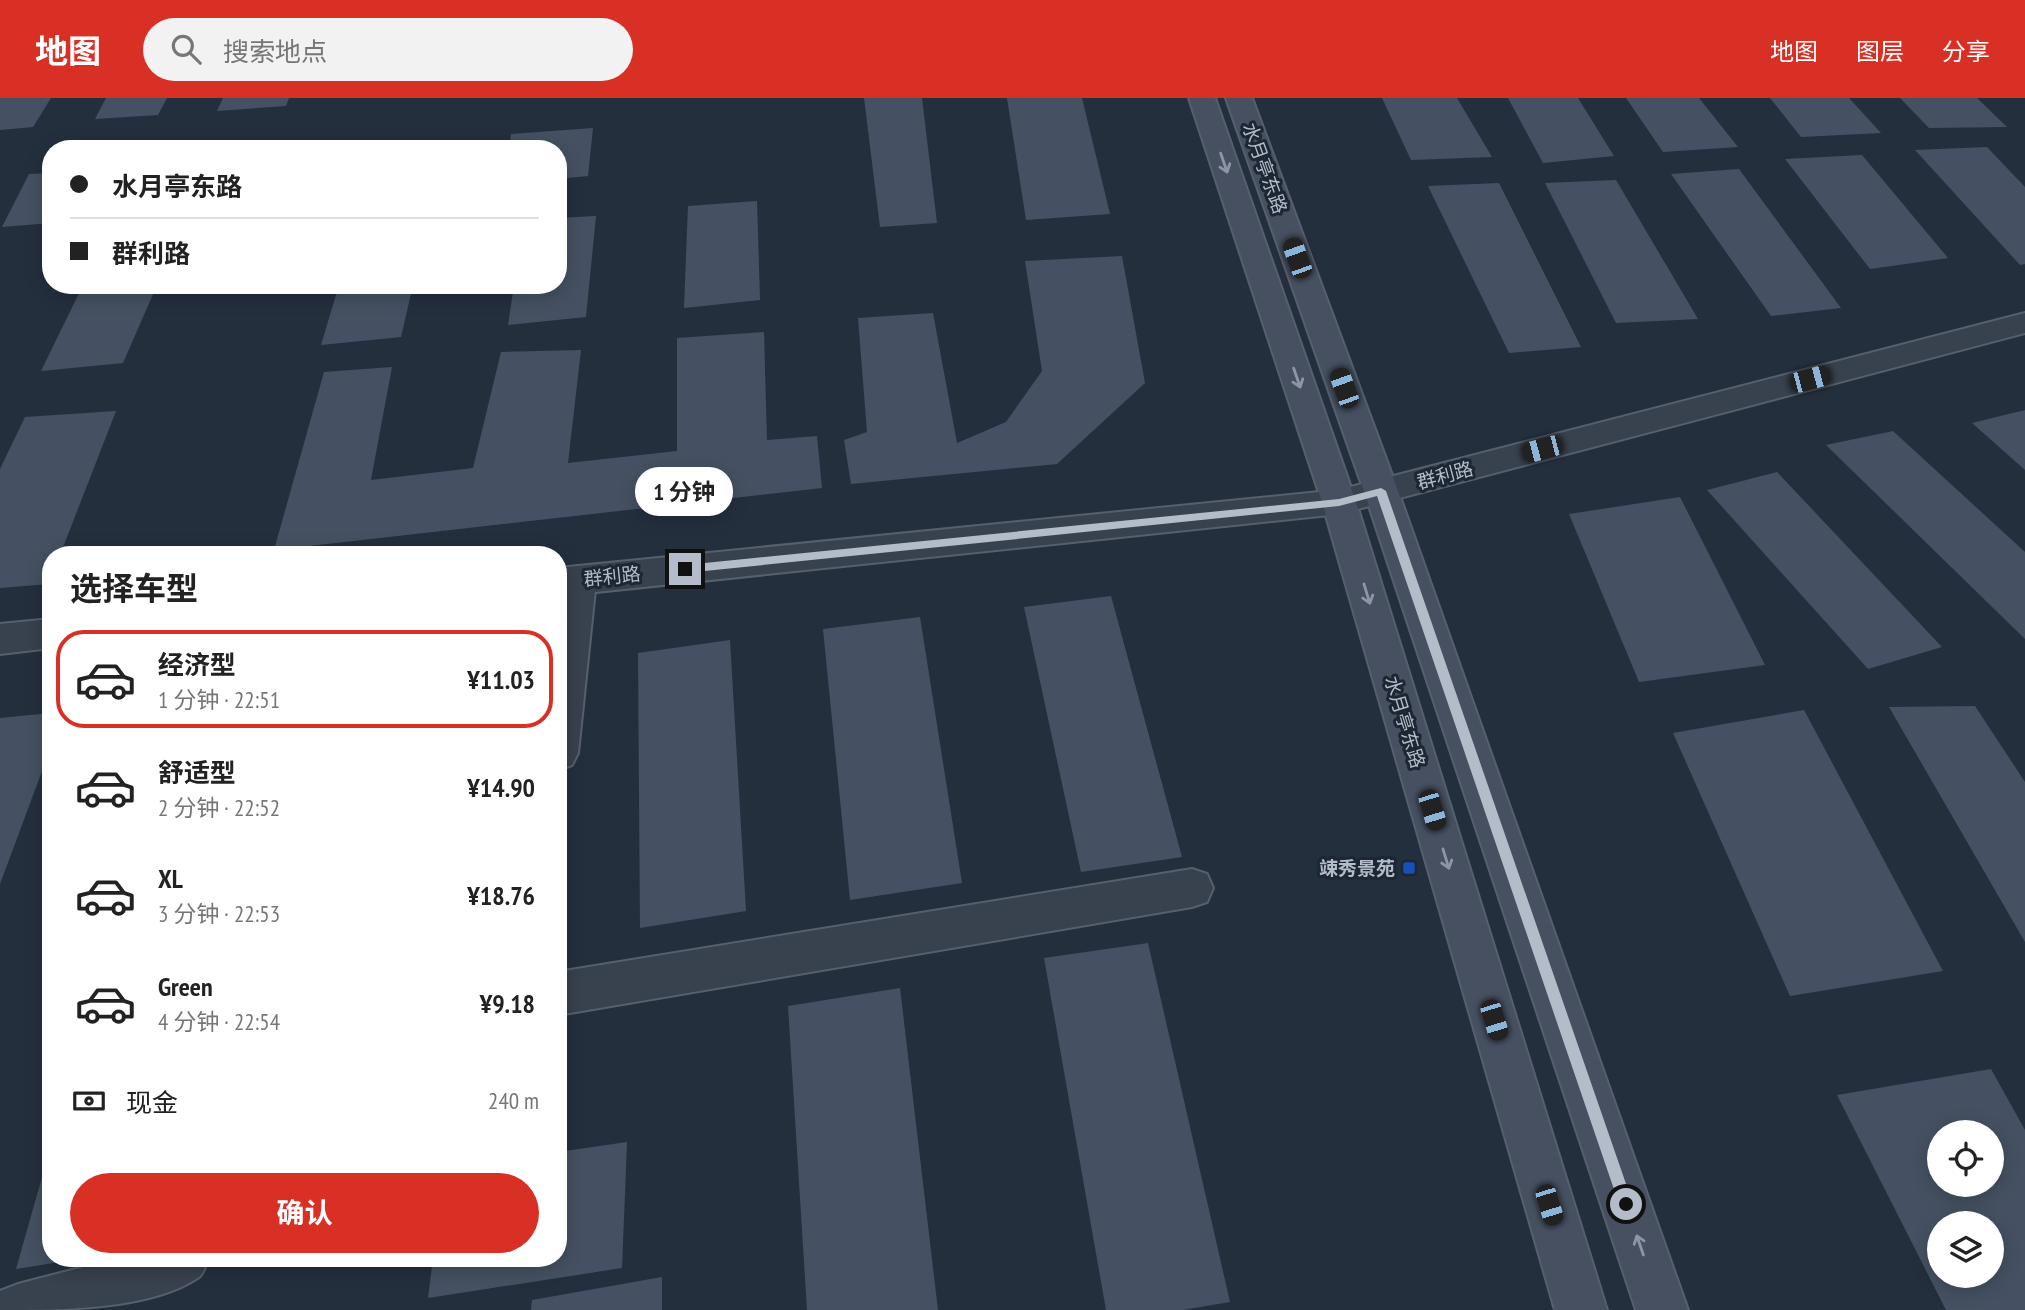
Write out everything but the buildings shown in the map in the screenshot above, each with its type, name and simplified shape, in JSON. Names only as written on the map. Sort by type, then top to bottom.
[{"type":"main road","name":"水月亭东路","points":[[1202,98],[1339,502],[1581,1310]]},
{"type":"main road","name":"水月亭东路","points":[[1239,98],[1381,491],[1662,1310]]},
{"type":"street","name":"群利路","points":[[568,581],[1339,502],[2025,323]]},
{"type":"street","points":[[0,639],[42,634]]},
{"type":"street","points":[[567,992],[1192,888]]},
{"type":"street","points":[[18,1310],[160,1273],[169,1267]]},
{"type":"place","name":"竦秀景苑","points":[[1409,868]]},
{"type":"route","points":[[685,569],[1339,502],[1381,491],[1626,1204]]}]
